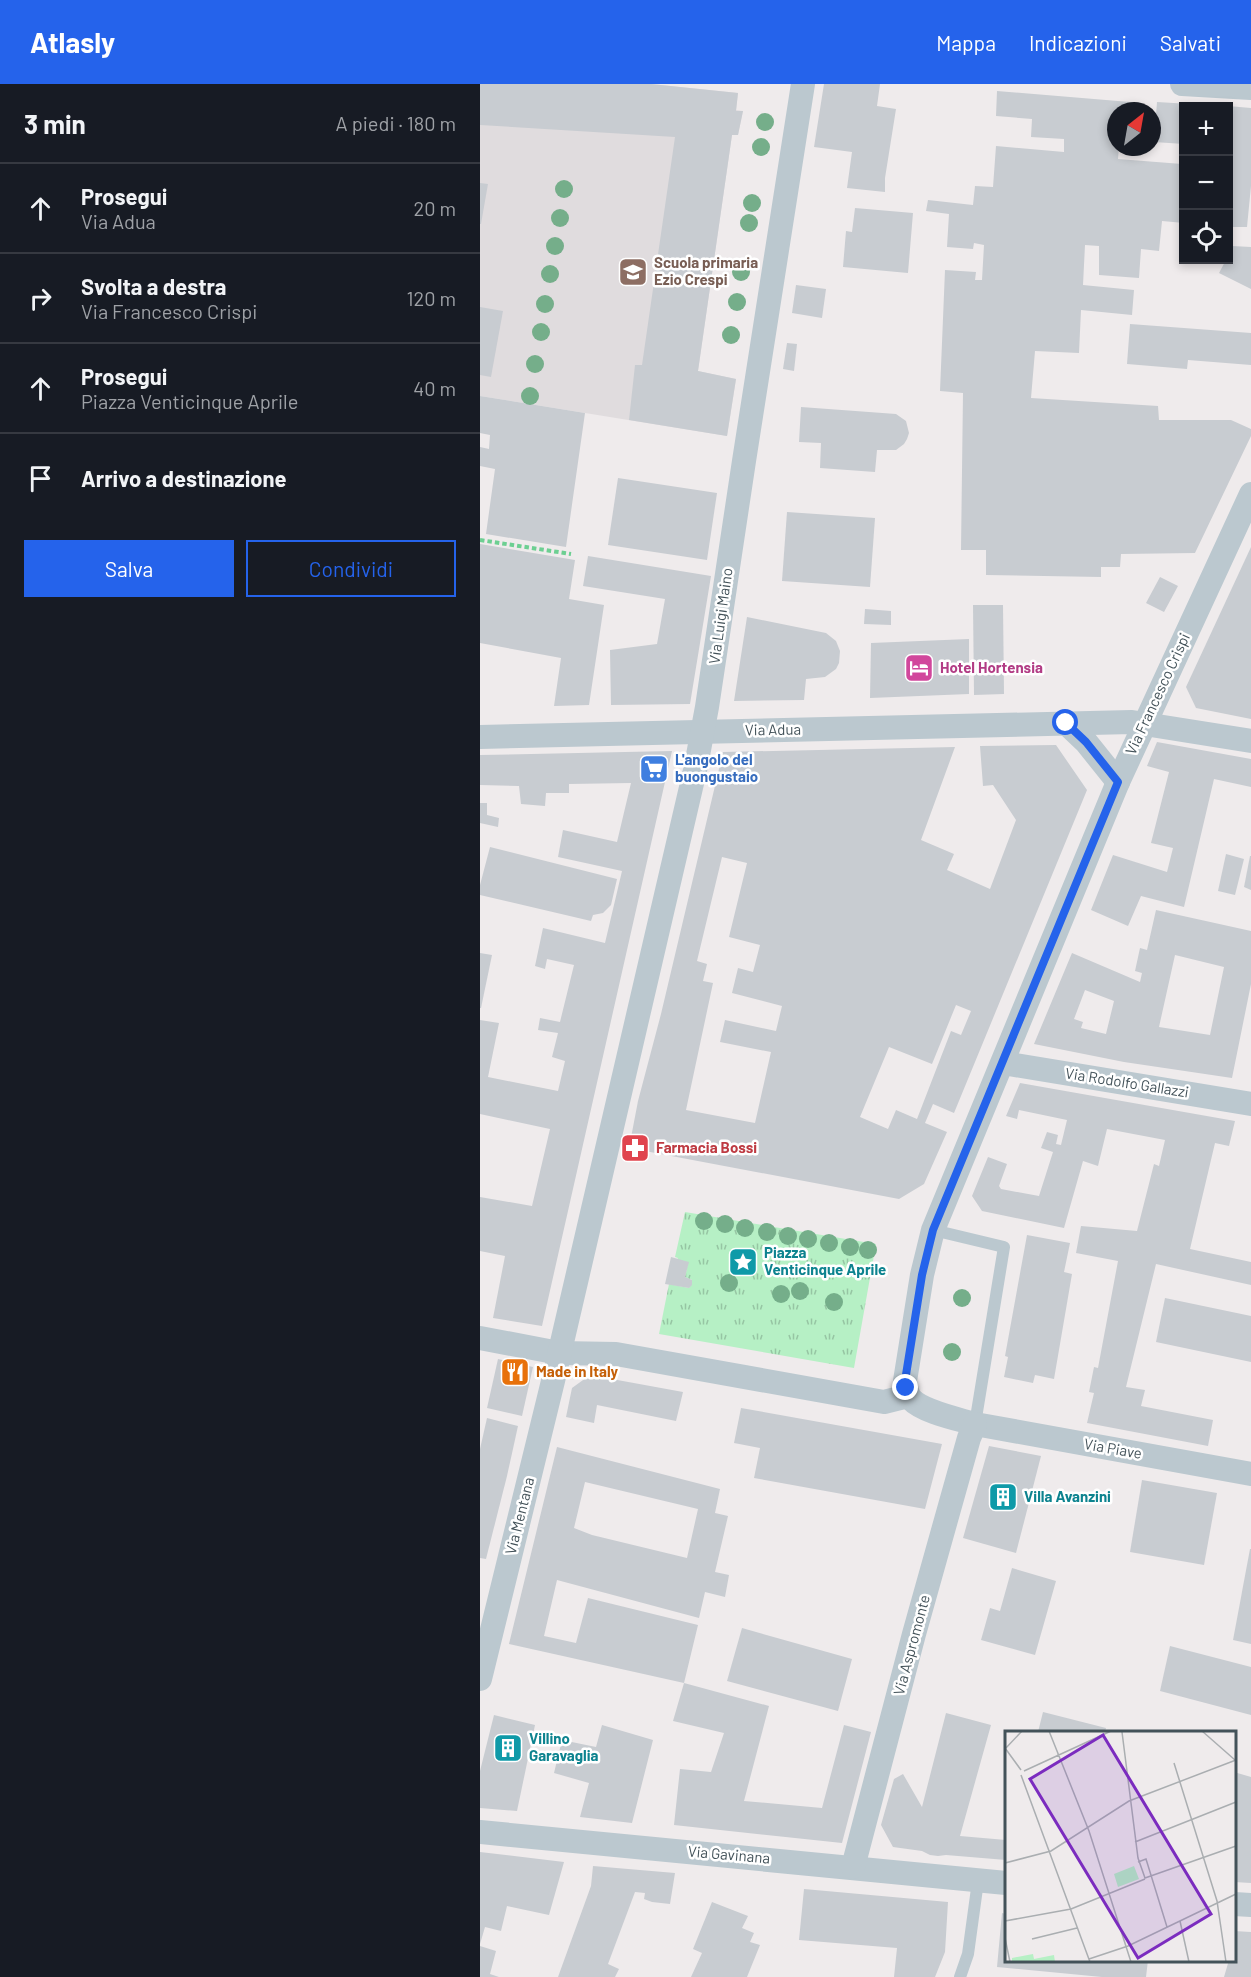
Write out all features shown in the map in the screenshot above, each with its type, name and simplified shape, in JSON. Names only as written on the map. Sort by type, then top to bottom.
[{"type":"street","name":"Via Luigi Maino","points":[[559,1353],[702,732],[803,84]]},
{"type":"street","points":[[1182,84],[1251,88]]},
{"type":"street","name":"Via Francesco Crispi","points":[[933,1230],[1118,782],[1251,494]]},
{"type":"street","name":"Via Adua","points":[[480,737],[1144,722],[1251,741]]},
{"type":"street","points":[[1066,723],[1086,742],[1118,782]]},
{"type":"street","name":"Via Rodolfo Gallazzi","points":[[1003,1063],[1251,1104]]},
{"type":"street","points":[[933,1230],[922,1275],[905,1381],[908,1396],[921,1406],[975,1425]]},
{"type":"street","points":[[480,1338],[559,1353],[616,1354],[884,1402],[908,1396]]},
{"type":"street","name":"Via Mentana","points":[[480,1679],[559,1353]]},
{"type":"street","name":"Via Piave","points":[[975,1425],[1251,1474]]},
{"type":"street","name":"Via Aspromonte","points":[[853,1867],[914,1634],[975,1425]]},
{"type":"street","name":"Via Gavinana","points":[[480,1832],[1005,1883]]},
{"type":"street","points":[[1236,1904],[1251,1905]]},
{"type":"lane","points":[[933,1230],[1004,1247],[975,1425]]},
{"type":"lane","points":[[960,1977],[968,1954],[978,1881]]},
{"type":"path","points":[[480,540],[571,554]]},
{"type":"shaded area","name":"Scuola primaria Ezio Crespi","points":[[480,84],[651,84],[738,93],[736,110],[743,111],[738,135],[732,135],[698,371],[736,379],[727,436],[480,396]]},
{"type":"green space","points":[[685,1212],[876,1244],[854,1368],[659,1334],[669,1284],[689,1288],[692,1280],[685,1277],[688,1263],[677,1260],[678,1258],[675,1257]]},
{"type":"building","points":[[480,84],[651,84],[738,93],[736,111],[743,111],[738,135],[732,135],[698,371],[736,379],[727,436],[629,420],[635,365],[642,365],[675,137],[480,125]]},
{"type":"building","points":[[824,84],[880,84],[877,106],[896,109],[885,178],[885,192],[847,188],[852,152],[814,147]]},
{"type":"building","points":[[997,91],[1130,102],[1107,102],[1107,156],[1118,156],[1118,159],[1179,164],[1179,223],[1162,221],[1159,251],[1141,249],[1139,278],[1099,275],[1099,246],[1085,245],[1083,285],[1134,290],[1132,315],[1081,310],[1079,353],[1035,351],[1031,398],[1158,406],[1159,420],[1231,420],[1251,429],[1251,436],[1195,553],[1121,554],[1120,567],[1101,567],[1101,577],[986,575],[986,550],[961,550],[963,393],[940,391],[945,270],[976,272],[975,280],[982,280],[984,245],[974,243],[973,249],[947,247],[949,214],[926,211],[928,200],[973,205],[975,186],[993,187],[996,146],[1064,152],[1064,139],[1031,137],[1032,119],[996,116]]},
{"type":"building","points":[[1161,102],[1179,103],[1179,144],[1161,142]]},
{"type":"building","points":[[1233,106],[1251,108],[1251,186],[1247,227],[1233,227]]},
{"type":"building","points":[[480,183],[488,184],[481,224],[480,224]]},
{"type":"building","points":[[855,208],[913,213],[908,273],[843,267],[846,231],[852,232]]},
{"type":"building","points":[[1233,246],[1251,247],[1251,289],[1219,273],[1224,264],[1233,264]]},
{"type":"building","points":[[796,285],[826,289],[822,318],[792,313]]},
{"type":"building","points":[[480,307],[503,311],[491,377],[480,375]]},
{"type":"building","points":[[1130,324],[1251,333],[1251,365],[1188,360],[1187,369],[1127,364]]},
{"type":"building","points":[[787,343],[797,344],[794,371],[783,369]]},
{"type":"building","points":[[480,396],[585,413],[566,547],[486,534],[495,469],[480,466],[480,447],[489,449],[490,435],[480,433]]},
{"type":"building","points":[[801,407],[896,414],[906,421],[909,433],[904,444],[896,450],[877,450],[875,472],[820,468],[821,443],[799,442]]},
{"type":"building","points":[[618,478],[717,493],[707,560],[608,545]]},
{"type":"building","points":[[787,512],[875,518],[870,587],[782,581]]},
{"type":"building","points":[[480,544],[575,560],[569,599],[604,605],[589,705],[554,706],[561,658],[480,643]]},
{"type":"building","points":[[1251,547],[1251,719],[1196,708],[1186,687]]},
{"type":"building","points":[[588,556],[711,576],[690,704],[611,705],[610,650],[657,644],[665,599],[583,586]]},
{"type":"building","points":[[1160,577],[1178,586],[1164,612],[1146,603]]},
{"type":"building","points":[[973,605],[1003,605],[1004,694],[974,695]]},
{"type":"building","points":[[865,609],[891,611],[891,625],[864,624]]},
{"type":"building","points":[[747,617],[826,633],[836,641],[840,651],[836,669],[825,677],[806,679],[804,700],[734,701]]},
{"type":"building","name":"Hotel Hortensia","points":[[969,639],[969,694],[870,698],[871,643]]},
{"type":"building","points":[[1157,742],[1251,759],[1251,787],[1214,779],[1184,907],[1141,896],[1128,926],[1091,910],[1113,855],[1167,872],[1173,848],[1151,843],[1169,772],[1147,766]]},
{"type":"building","points":[[1056,745],[1087,790],[954,1113],[933,1104],[925,1123],[947,1132],[924,1184],[899,1199],[629,1148],[638,1101],[723,752],[955,747],[921,840],[954,854],[947,870],[990,889],[1016,820],[993,785],[983,786],[980,746]],"holes":[[[722,857],[747,863],[729,937],[760,945],[753,972],[738,968],[732,993],[782,1006],[776,1031],[725,1020],[720,1042],[771,1052],[755,1123],[686,1110],[713,983],[703,981],[707,964],[697,961]],[[956,1005],[971,1011],[961,1035],[951,1031],[917,1119],[896,1110],[888,1129],[860,1117],[889,1047],[932,1064]]]},
{"type":"building","points":[[672,751],[542,1326],[493,1318],[505,1256],[480,1251],[480,1197],[532,1206],[550,1129],[480,1114],[480,1020],[499,1023],[488,1077],[558,1091],[565,1061],[552,1057],[558,1033],[538,1030],[540,1018],[560,1022],[574,965],[547,959],[545,969],[535,966],[543,928],[605,943],[622,871],[558,857],[563,830],[617,842],[631,783],[569,784],[569,793],[546,793],[545,806],[521,804],[519,786],[480,785],[480,755]]},
{"type":"building","points":[[480,803],[487,803],[487,815],[499,818],[498,827],[480,823]]},
{"type":"building","points":[[490,847],[617,879],[611,905],[603,913],[593,915],[591,921],[480,895],[480,885]]},
{"type":"building","points":[[1226,854],[1244,859],[1235,895],[1218,891]]},
{"type":"building","points":[[1251,856],[1251,890],[1244,887]]},
{"type":"building","points":[[1156,910],[1251,931],[1251,984],[1232,1078],[1124,1062],[1034,1044],[1072,953],[1140,982],[1142,973],[1135,971],[1140,948],[1147,950]],"holes":[[[1175,955],[1224,967],[1210,1035],[1159,1027]],[[1085,990],[1114,1001],[1106,1034],[1081,1028],[1083,1022],[1074,1019]]]},
{"type":"building","points":[[480,953],[492,955],[481,1008],[480,1008]]},
{"type":"building","points":[[1020,1083],[1235,1121],[1229,1146],[1215,1143],[1190,1249],[1251,1262],[1251,1285],[1156,1264],[1126,1387],[1145,1390],[1141,1406],[1213,1420],[1208,1446],[1087,1423],[1094,1393],[1089,1392],[1094,1367],[1098,1368],[1118,1261],[1076,1253],[1081,1226],[1137,1231],[1154,1164],[1159,1166],[1165,1140],[1107,1129],[1098,1166],[1083,1161],[1064,1228],[982,1211],[972,1196],[988,1157],[1007,1164],[999,1186],[1001,1189],[1039,1196],[1053,1152],[1041,1148],[1047,1132],[1058,1135],[1056,1144],[1061,1145],[1067,1120],[1019,1110],[1017,1119],[1006,1116]]},
{"type":"building","points":[[1027,1235],[1070,1243],[1064,1272],[1072,1274],[1054,1379],[1035,1375],[1033,1383],[1004,1377],[1008,1357],[1005,1356]]},
{"type":"building","points":[[671,1257],[689,1262],[685,1277],[692,1280],[689,1288],[665,1284]]},
{"type":"building","points":[[1165,1298],[1251,1316],[1251,1362],[1156,1342]]},
{"type":"building","points":[[498,1359],[533,1367],[522,1416],[487,1408]]},
{"type":"building","points":[[590,1375],[683,1392],[676,1421],[597,1405],[594,1423],[566,1417],[572,1388]]},
{"type":"building","points":[[741,1408],[942,1444],[925,1509],[754,1478],[760,1448],[734,1443]]},
{"type":"building","points":[[487,1418],[518,1426],[486,1559],[480,1558],[480,1449]]},
{"type":"building","name":"Villa Avanzini","points":[[989,1446],[1041,1456],[1016,1553],[963,1538]]},
{"type":"building","points":[[557,1447],[720,1489],[715,1513],[728,1516],[715,1572],[729,1575],[725,1597],[705,1592],[699,1618],[557,1580],[544,1636],[576,1643],[588,1598],[698,1625],[684,1683],[509,1644]],"holes":[[[585,1482],[698,1509],[687,1558],[592,1535],[574,1528]]]},
{"type":"building","points":[[1142,1480],[1217,1493],[1204,1565],[1130,1552]]},
{"type":"building","points":[[1251,1549],[1251,1644],[1233,1640]]},
{"type":"building","points":[[1012,1568],[1056,1581],[1035,1655],[981,1640],[990,1608],[1000,1611]]},
{"type":"building","points":[[742,1628],[852,1659],[838,1711],[727,1681]]},
{"type":"building","points":[[1170,1646],[1251,1667],[1251,1715],[1160,1691]]},
{"type":"building","points":[[684,1683],[769,1706],[744,1801],[822,1808],[844,1725],[871,1732],[842,1843],[674,1825],[680,1769],[711,1772],[724,1733],[673,1721]]},
{"type":"building","points":[[1043,1712],[1106,1728],[1105,1731],[1038,1731]]},
{"type":"building","points":[[946,1713],[991,1725],[960,1836],[1005,1840],[1005,1860],[938,1856],[893,1847],[881,1825],[894,1779],[903,1774],[922,1807]]},
{"type":"building","name":"Villino Garavaglia","points":[[494,1715],[535,1725],[517,1811],[480,1808],[480,1771]]},
{"type":"building","points":[[602,1725],[653,1740],[632,1823],[580,1817],[589,1783],[554,1773],[562,1740],[596,1747]]},
{"type":"building","points":[[1236,1773],[1251,1777],[1251,1883],[1236,1882]]},
{"type":"building","points":[[480,1852],[564,1862],[549,1915],[507,1906],[501,1931],[485,1927],[480,1944]]},
{"type":"building","points":[[593,1866],[675,1873],[670,1904],[652,1902],[644,1899],[645,1893],[635,1892],[608,1964],[619,1969],[615,1977],[558,1977],[591,1886]]},
{"type":"building","points":[[804,1889],[948,1902],[945,1952],[935,1977],[894,1977],[897,1948],[799,1940]]},
{"type":"building","points":[[712,1902],[748,1916],[742,1928],[754,1933],[750,1942],[760,1945],[747,1977],[691,1977],[702,1953],[693,1949]]},
{"type":"building","points":[[1002,1913],[1005,1914],[1005,1962],[1148,1962],[1146,1977],[1102,1977],[997,1967]]},
{"type":"building","points":[[1236,1931],[1251,1932],[1251,1977],[1224,1977],[1228,1962],[1236,1962]]},
{"type":"building","points":[[480,1946],[496,1951],[490,1974],[499,1977],[480,1977]]},
{"type":"place","name":"Scuola primaria Ezio Crespi","points":[[633,272]]},
{"type":"place","name":"Hotel Hortensia","points":[[919,668]]},
{"type":"place","name":"L'angolo del buongustaio","points":[[654,769]]},
{"type":"place","name":"Farmacia Bossi","points":[[635,1148]]},
{"type":"place","name":"Piazza Venticinque Aprile","points":[[743,1262]]},
{"type":"place","name":"Made in Italy","points":[[515,1372]]},
{"type":"place","name":"Villa Avanzini","points":[[1003,1497]]},
{"type":"place","name":"Villino Garavaglia","points":[[508,1748]]},
{"type":"route","points":[[906,1388],[905,1381],[922,1275],[933,1230],[1118,782],[1086,742],[1066,723]]}]
